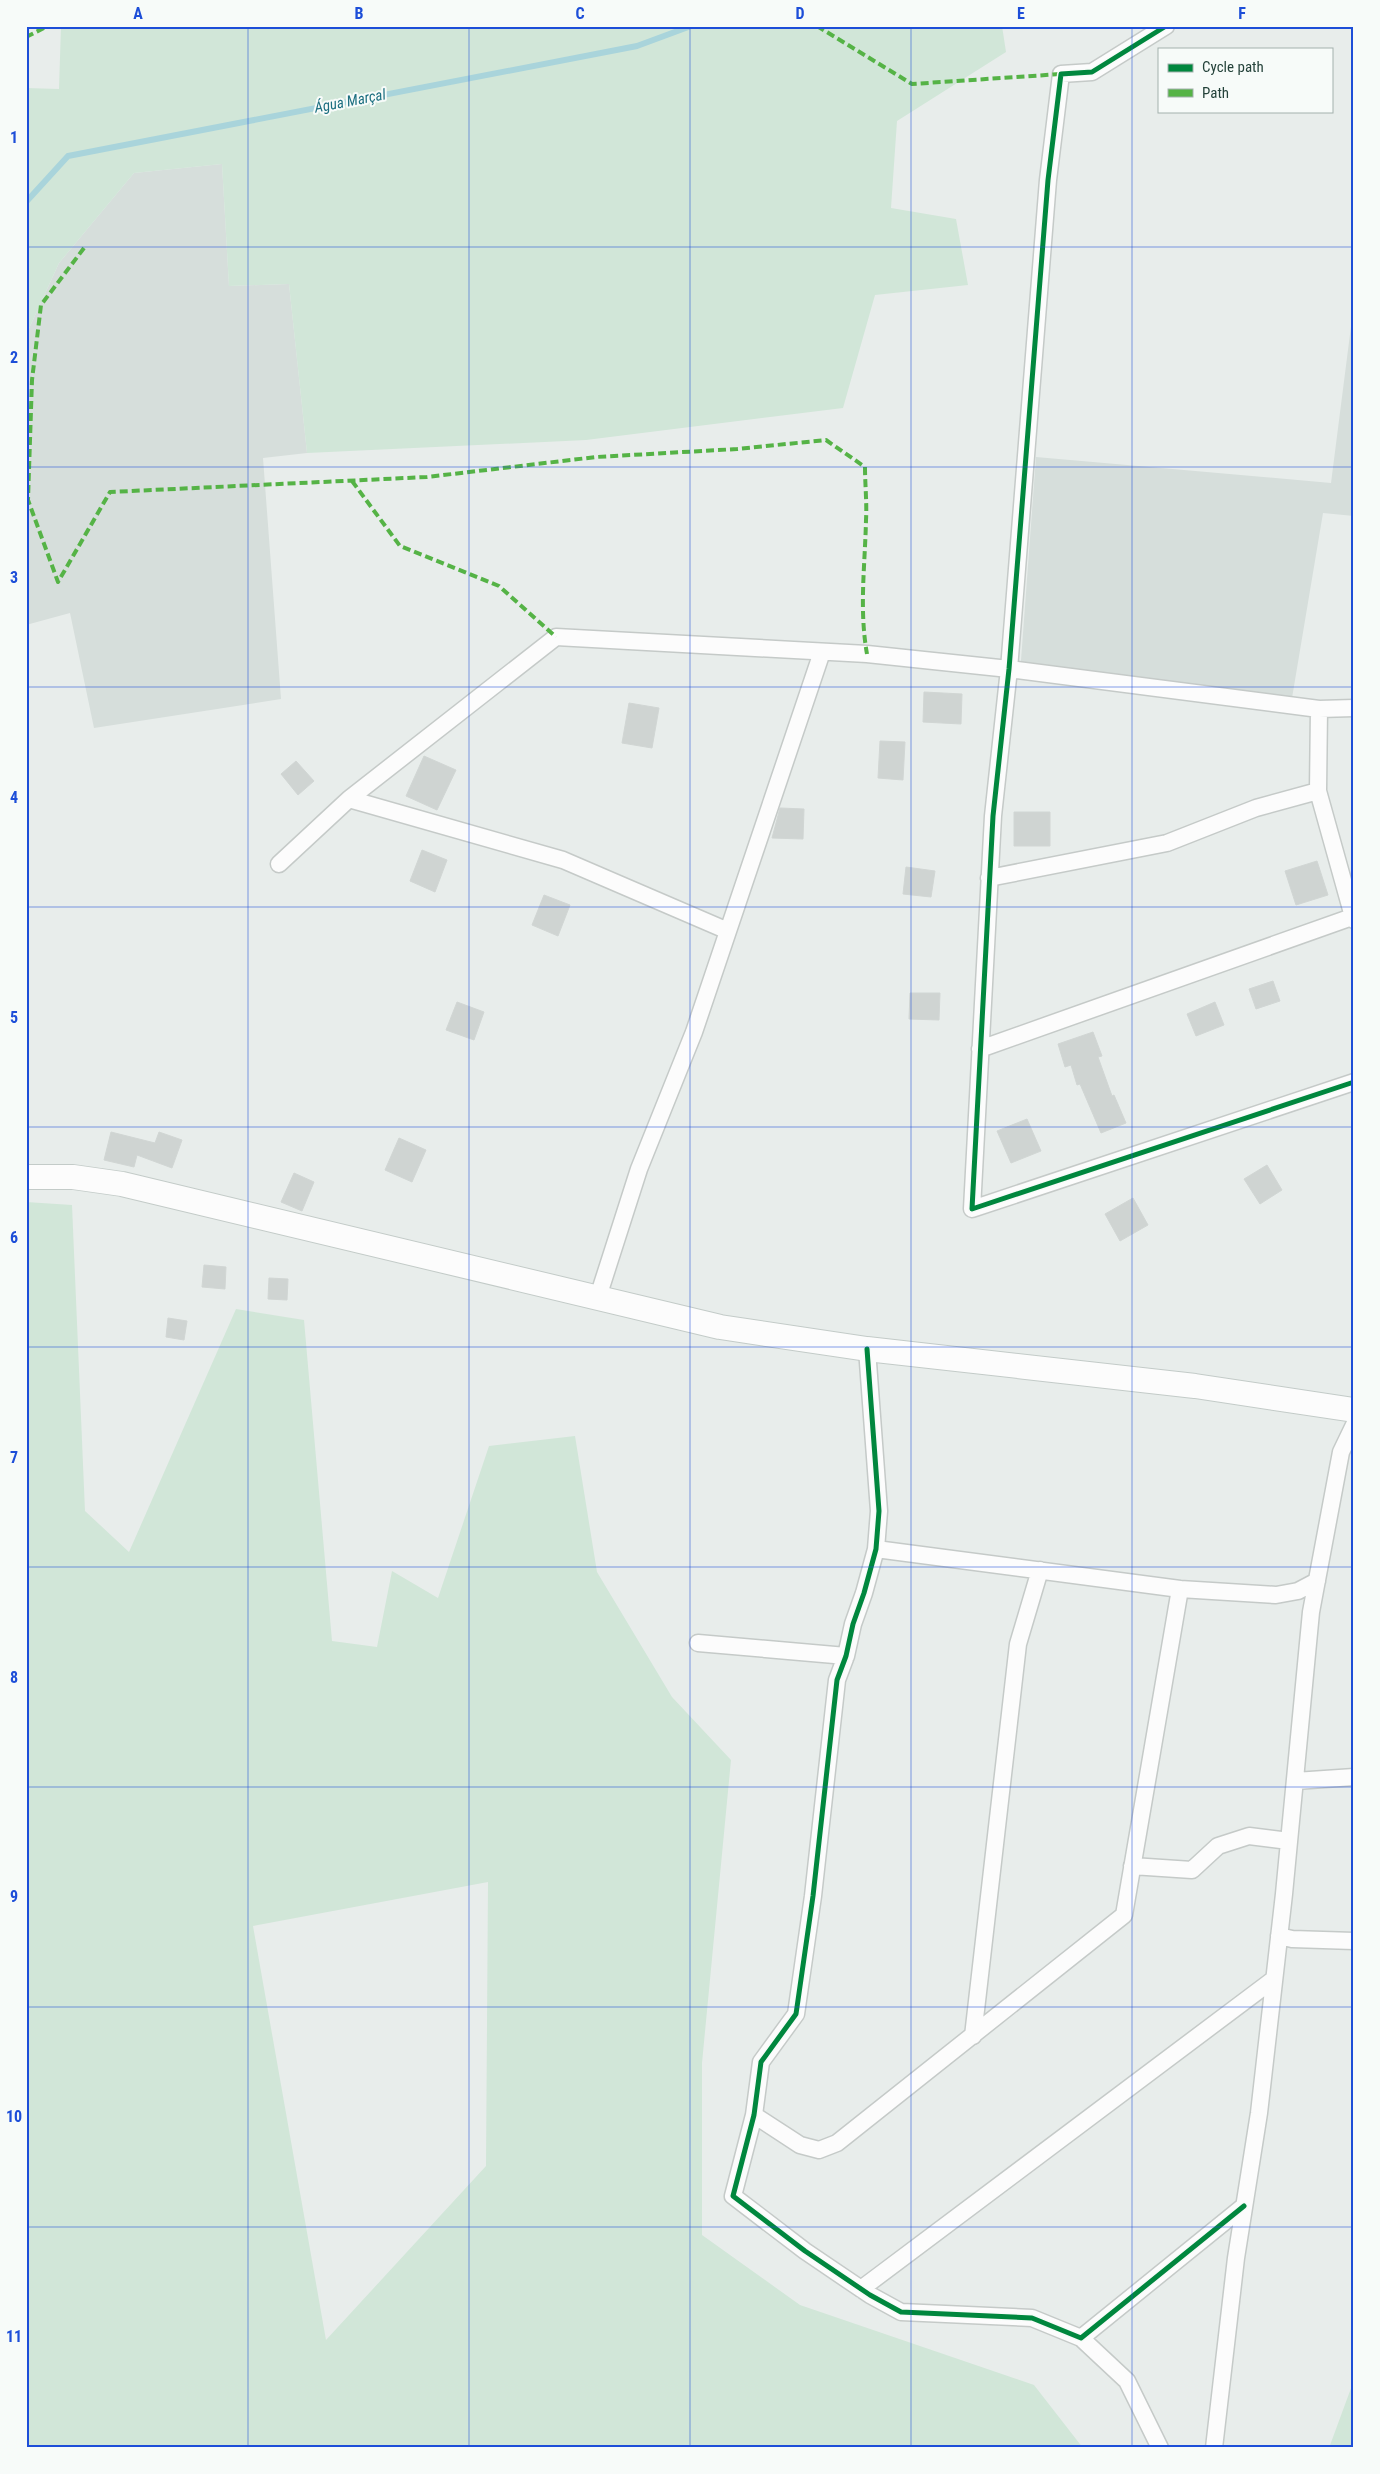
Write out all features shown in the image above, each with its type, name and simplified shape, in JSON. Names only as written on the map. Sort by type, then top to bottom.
[{"type":"street","points":[[1166,26],[1092,72],[1061,74],[1048,180],[1009,670],[993,816],[972,1209],[1354,1082]]},
{"type":"street","points":[[279,864],[349,799],[556,637],[822,652],[1009,670],[1319,709],[1354,708]]},
{"type":"street","points":[[598,1297],[639,1169],[694,1032],[822,652]]},
{"type":"street","points":[[980,1049],[1353,918],[1318,791],[1319,709]]},
{"type":"street","points":[[989,878],[1167,843],[1256,808],[1318,791]]},
{"type":"street","points":[[349,799],[563,860],[728,931]]},
{"type":"street","points":[[26,1177],[74,1177],[122,1184],[720,1327],[867,1349],[1195,1386],[1354,1410]]},
{"type":"street","points":[[867,1349],[879,1511],[876,1549],[853,1624],[846,1656],[837,1680],[813,1896],[796,2014],[761,2062],[754,2115],[733,2196],[805,2251],[861,2289],[901,2312],[1032,2318],[1081,2338],[1127,2381],[1160,2448]]},
{"type":"street","points":[[1214,2448],[1236,2258],[1259,2113],[1289,1841],[1311,1612],[1341,1452],[1354,1425]]},
{"type":"street","points":[[876,1549],[1180,1589],[1276,1595],[1298,1591],[1317,1581]]},
{"type":"street","points":[[973,2036],[1018,1644],[1040,1570]]},
{"type":"street","points":[[754,2115],[800,2145],[819,2150],[837,2142],[1124,1915],[1180,1589]]},
{"type":"street","points":[[698,1644],[846,1656]]},
{"type":"street","points":[[1295,1781],[1354,1777]]},
{"type":"street","points":[[1132,1866],[1192,1870],[1218,1846],[1249,1836],[1289,1841]]},
{"type":"street","points":[[1279,1936],[1292,1939],[1354,1941]]},
{"type":"street","points":[[861,2289],[1274,1979]]},
{"type":"street","points":[[1081,2338],[1244,2206]]},
{"type":"shaded area","points":[[222,164],[229,286],[289,284],[307,453],[263,458],[281,699],[94,728],[70,613],[26,625],[26,335],[59,263],[134,173]]},
{"type":"shaded area","points":[[1354,303],[1354,516],[1323,513],[1292,698],[1020,674],[1036,457],[1331,483]]},
{"type":"green space","points":[[61,26],[1002,26],[1006,52],[897,121],[891,208],[956,219],[968,285],[875,295],[843,408],[586,440],[307,453],[289,284],[229,286],[222,164],[134,173],[59,263],[26,335],[26,88],[59,89]]},
{"type":"green space","points":[[26,1202],[72,1205],[85,1511],[129,1552],[236,1309],[304,1320],[332,1641],[377,1647],[392,1571],[438,1598],[489,1446],[575,1436],[597,1572],[672,1697],[731,1760],[702,2063],[702,2235],[800,2305],[1034,2385],[1083,2448],[26,2448]],"holes":[[[488,1882],[486,2166],[326,2340],[253,1926]]]},
{"type":"green space","points":[[1354,2380],[1354,2448],[1329,2448]]},
{"type":"building","points":[[924,692],[962,694],[961,724],[923,722]]},
{"type":"building","points":[[629,703],[659,708],[652,748],[622,743]]},
{"type":"building","points":[[880,741],[905,742],[903,780],[878,778]]},
{"type":"building","points":[[424,756],[456,770],[437,810],[406,796]]},
{"type":"building","points":[[296,761],[314,781],[298,795],[281,774]]},
{"type":"building","points":[[780,808],[804,809],[803,839],[772,838]]},
{"type":"building","points":[[1014,812],[1050,812],[1050,846],[1014,846]]},
{"type":"building","points":[[422,850],[447,860],[435,892],[410,881]]},
{"type":"building","points":[[1317,861],[1328,895],[1296,905],[1285,871]]},
{"type":"building","points":[[906,867],[935,871],[931,897],[903,894]]},
{"type":"building","points":[[544,895],[570,905],[558,936],[532,925]]},
{"type":"building","points":[[1273,981],[1280,1001],[1256,1009],[1249,989]]},
{"type":"building","points":[[910,993],[940,993],[939,1020],[909,1019]]},
{"type":"building","points":[[457,1002],[484,1012],[474,1040],[446,1030]]},
{"type":"building","points":[[1215,1002],[1224,1025],[1196,1036],[1187,1014]]},
{"type":"building","points":[[1093,1032],[1102,1056],[1098,1057],[1112,1096],[1114,1095],[1126,1123],[1101,1133],[1080,1084],[1077,1085],[1071,1065],[1065,1067],[1058,1044]]},
{"type":"building","points":[[1027,1119],[1041,1151],[1011,1163],[997,1131]]},
{"type":"building","points":[[111,1132],[155,1143],[159,1132],[182,1140],[172,1168],[137,1155],[134,1167],[104,1160]]},
{"type":"building","points":[[399,1138],[426,1150],[412,1182],[385,1170]]},
{"type":"building","points":[[1267,1165],[1282,1190],[1260,1204],[1244,1179]]},
{"type":"building","points":[[294,1173],[314,1182],[302,1211],[281,1202]]},
{"type":"building","points":[[1133,1198],[1148,1225],[1120,1241],[1105,1214]]},
{"type":"building","points":[[204,1265],[226,1267],[225,1289],[202,1287]]},
{"type":"building","points":[[269,1278],[288,1279],[287,1300],[268,1299]]},
{"type":"building","points":[[168,1318],[187,1321],[184,1340],[166,1337]]},
{"type":"waterway","name":"Água Marçal","points":[[26,202],[68,156],[637,46],[691,26]]},
{"type":"marked path","points":[[26,37],[48,26]]},
{"type":"marked path","points":[[817,26],[912,84],[1061,74]]},
{"type":"marked path","points":[[84,248],[41,305],[32,380],[28,500],[58,582],[110,492],[427,477],[596,457],[737,449],[826,440],[865,467],[866,514],[863,621],[867,654]]},
{"type":"marked path","points":[[352,481],[400,546],[499,586],[556,637]]},
{"type":"cycle path","points":[[1166,26],[1092,72],[1061,74],[1048,180],[1009,669],[993,816],[972,1209],[1354,1082]]},
{"type":"cycle path","points":[[867,1349],[879,1511],[876,1549],[853,1624],[846,1656],[837,1680],[813,1896],[796,2014],[761,2062],[754,2115],[733,2196],[805,2251],[870,2295],[901,2312],[1032,2318],[1081,2338],[1244,2206]]}]
